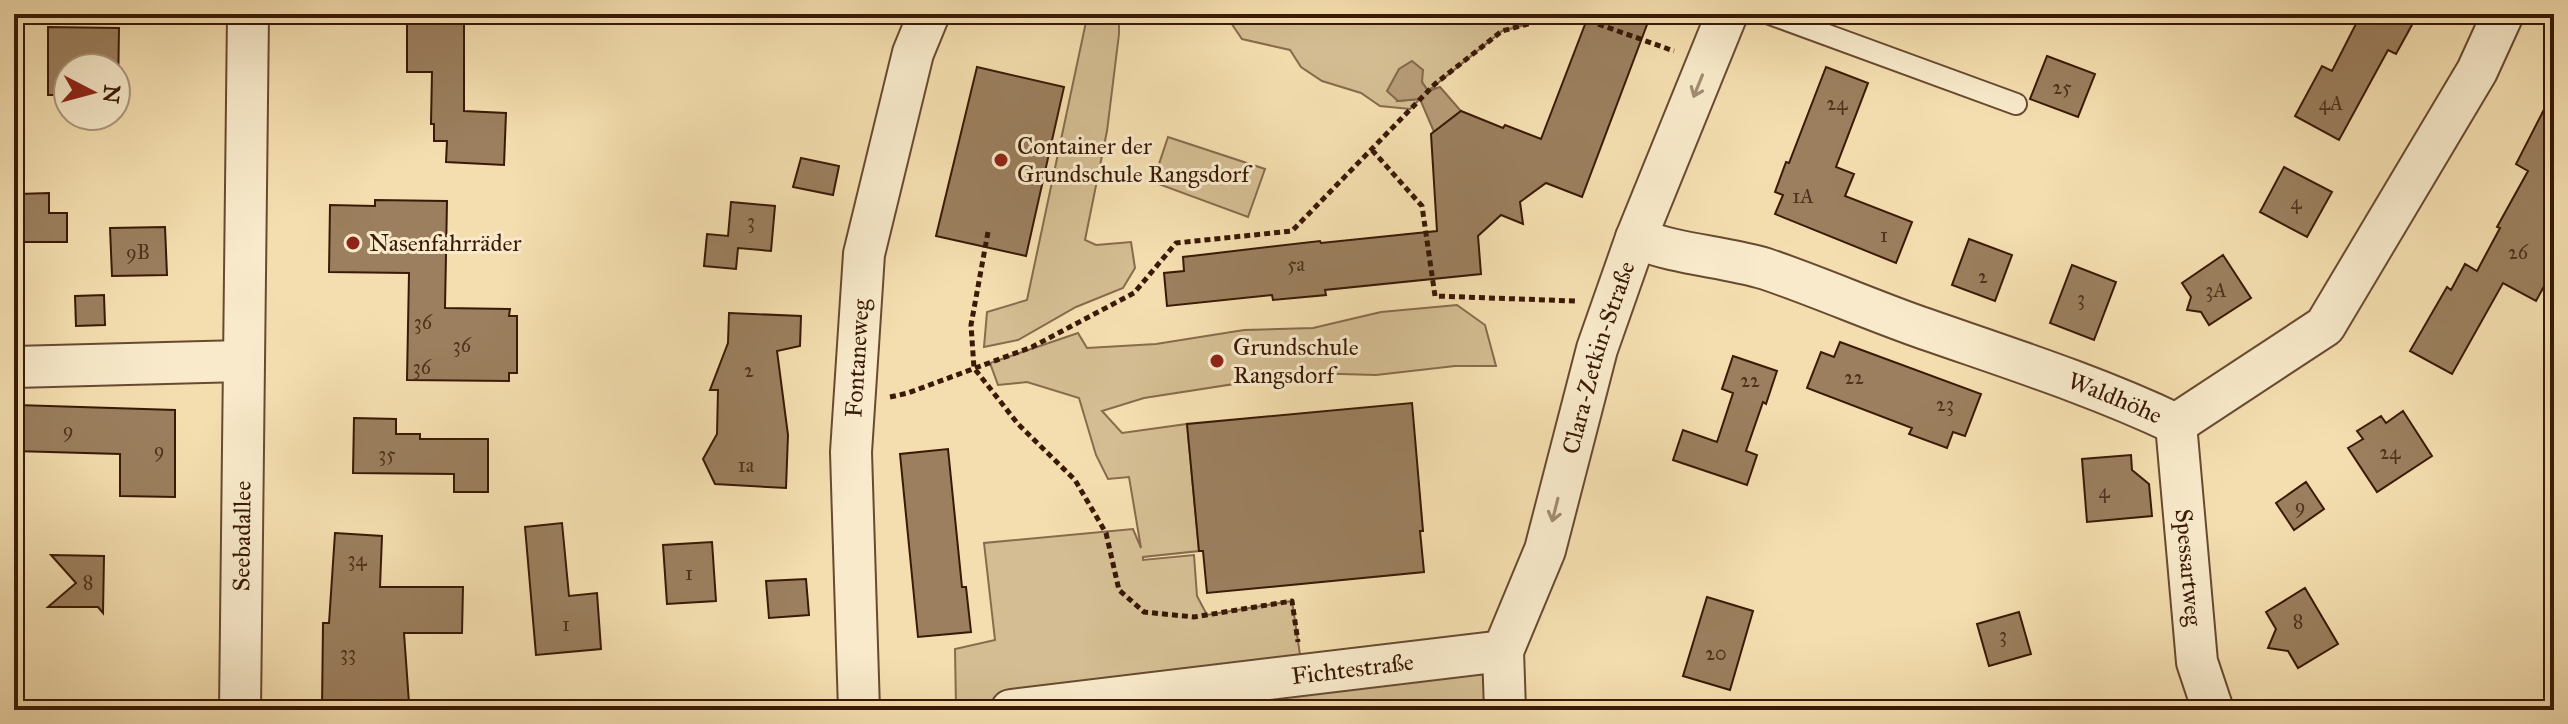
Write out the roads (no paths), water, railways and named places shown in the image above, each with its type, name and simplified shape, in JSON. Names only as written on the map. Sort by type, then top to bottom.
[{"type":"street","name":"Seebadallee","points":[[240,710],[248,14]]},
{"type":"street","name":"Fontaneweg","points":[[859,710],[851,452],[864,254],[913,53],[929,14]]},
{"type":"street","name":"Clara-Zetkin-Straße","points":[[1505,710],[1503,651],[1545,550],[1597,349],[1636,238],[1727,14]]},
{"type":"street","name":"Waldhöhe","points":[[1636,238],[1660,248],[1738,261],[1806,282],[1897,319],[2122,398],[2176,424],[2325,326],[2477,71],[2503,14]]},
{"type":"street","points":[[14,367],[242,361]]},
{"type":"street","name":"Spessartweg","points":[[2176,424],[2197,662],[2213,710]]},
{"type":"street","name":"Fichtestraße","points":[[1011,710],[1503,651]]},
{"type":"lane","points":[[1770,14],[2016,104]]},
{"type":"place","name":"Container der Grundschule Rangsdorf","points":[[1001,160]]},
{"type":"place","name":"Nasenfahrräder","points":[[353,243]]},
{"type":"place","name":"Grundschule Rangsdorf","points":[[1217,361]]}]
